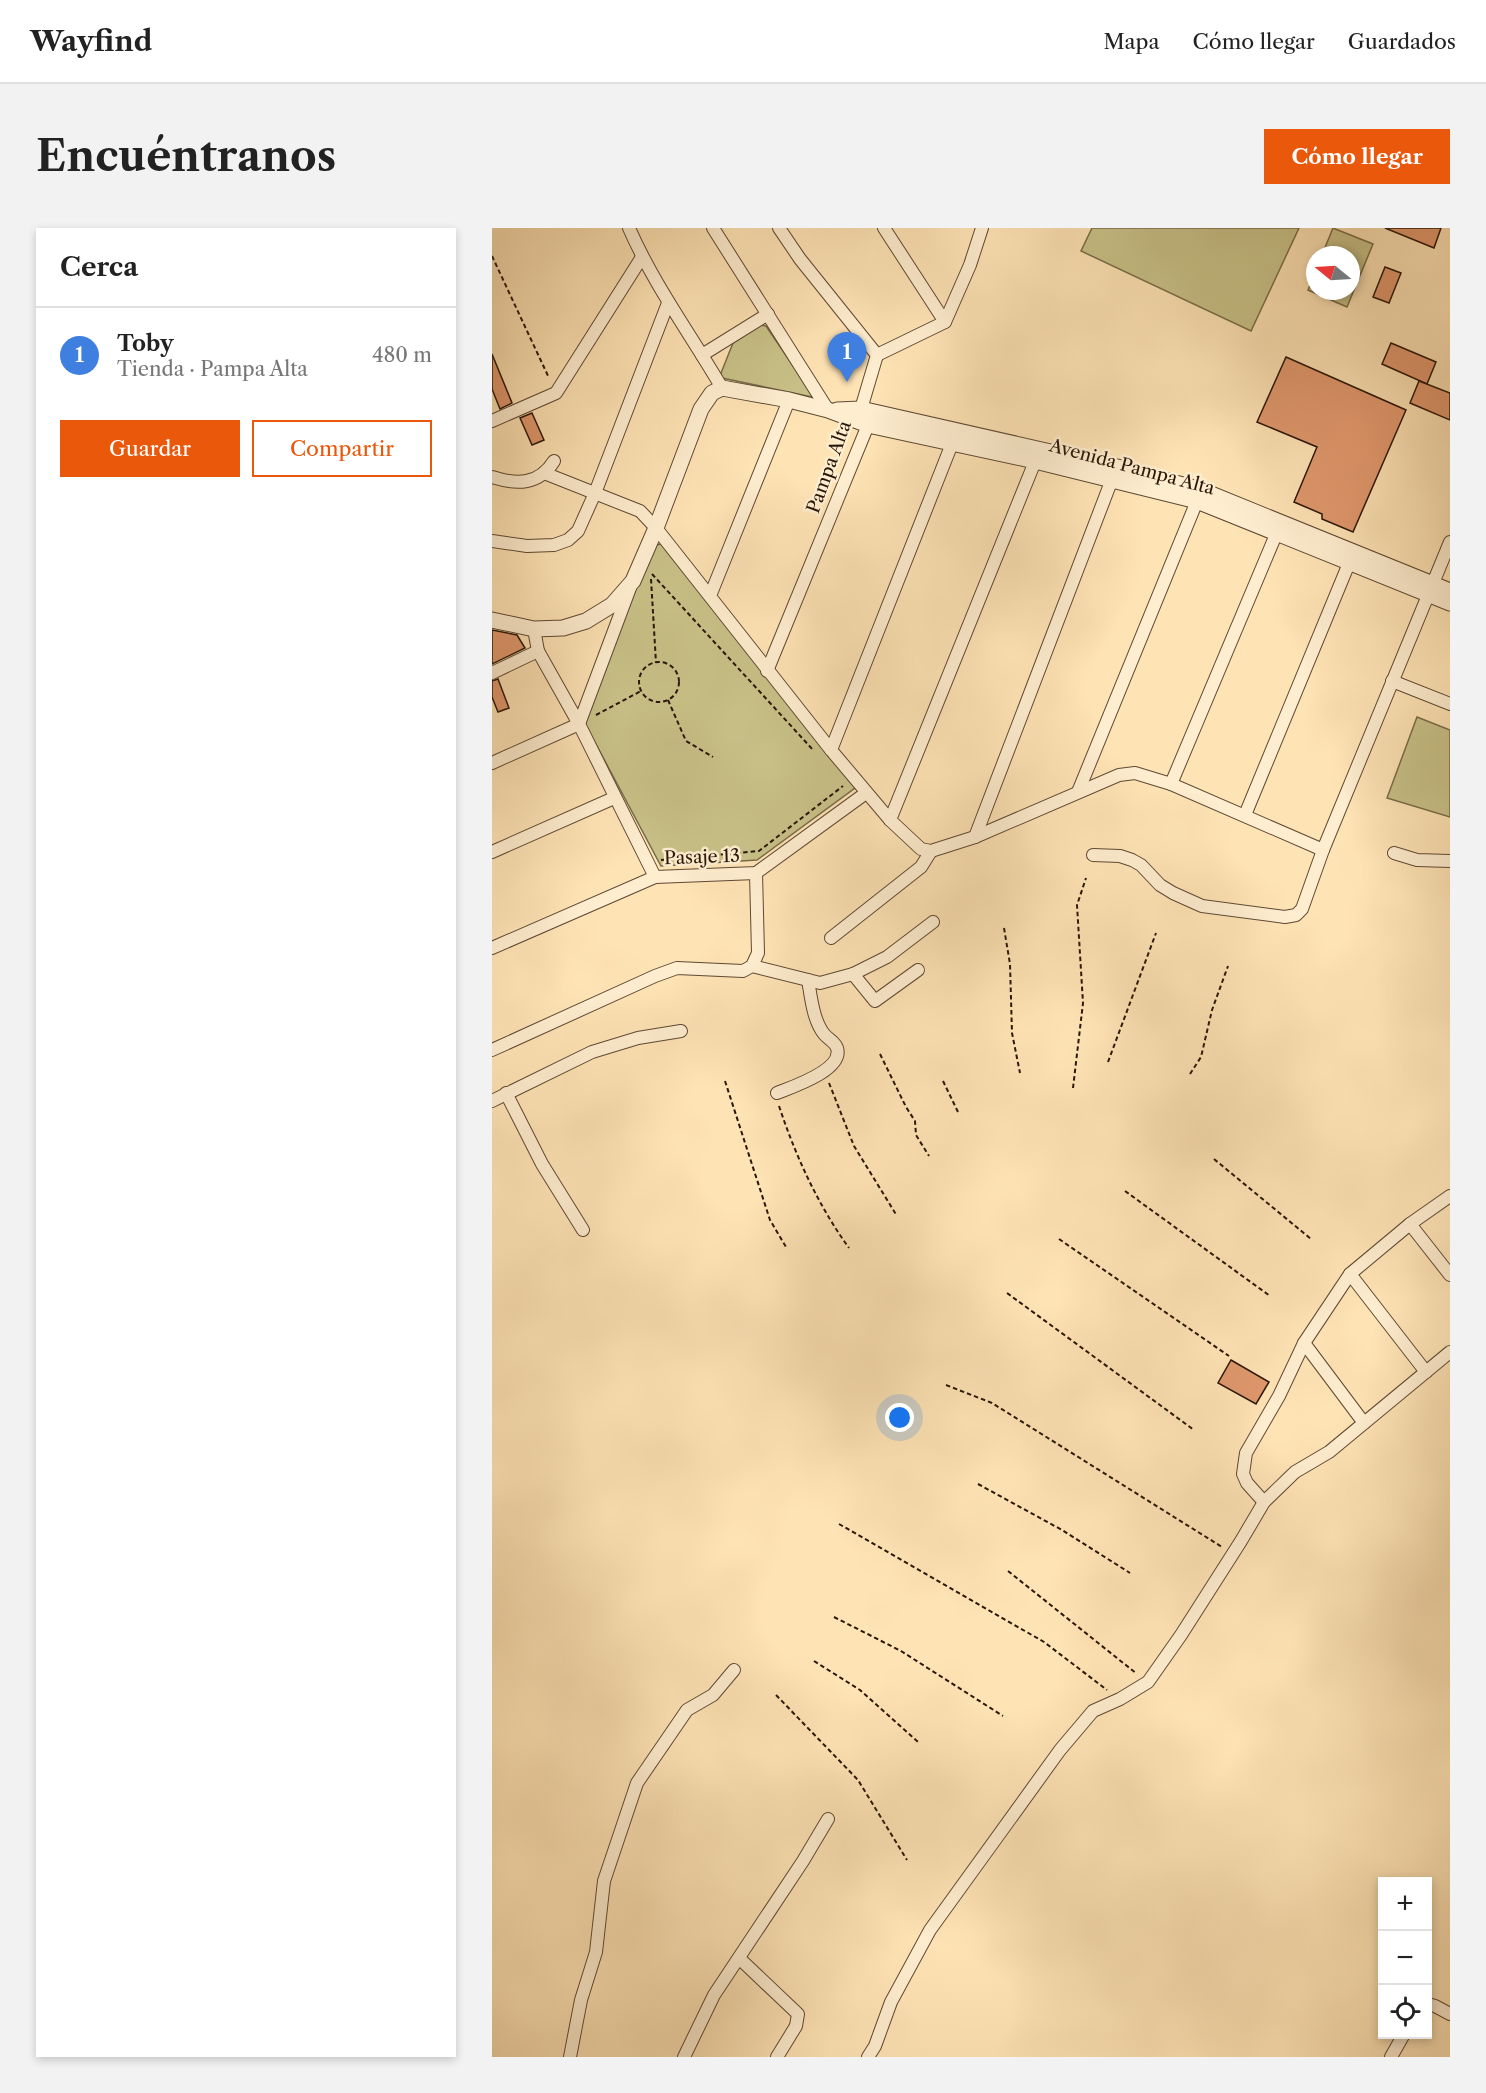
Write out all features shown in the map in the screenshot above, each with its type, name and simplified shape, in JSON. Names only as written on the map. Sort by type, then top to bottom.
[{"type":"street","points":[[492,763],[584,722],[633,581],[656,528],[701,409],[712,393],[722,388],[668,303],[642,257],[629,228]]},
{"type":"street","points":[[713,228],[828,410]]},
{"type":"street","points":[[779,228],[800,259],[877,355],[945,322],[970,265],[982,228]]},
{"type":"street","points":[[884,228],[945,322]]},
{"type":"street","points":[[492,421],[556,393],[642,257]]},
{"type":"street","points":[[492,541],[540,546],[554,545],[568,540],[578,531],[595,493],[668,303]]},
{"type":"street","points":[[702,355],[768,314]]},
{"type":"street","name":"Pampa Alta","points":[[767,671],[868,425],[861,409],[877,355]]},
{"type":"street","name":"Avenida Pampa Alta","points":[[722,388],[789,400],[828,410],[868,425],[954,437]]},
{"type":"street","points":[[710,596],[789,400]]},
{"type":"street","name":"Avenida Pampa Alta","points":[[828,410],[861,409],[954,437],[1201,490],[1279,527],[1431,589],[1450,603]]},
{"type":"street","points":[[831,750],[954,437]]},
{"type":"street","points":[[890,820],[1037,456]]},
{"type":"street","points":[[492,477],[521,483],[536,480],[554,461]]},
{"type":"street","points":[[544,473],[640,511],[656,528],[767,671],[866,793],[921,849],[931,852],[975,837],[1119,775],[1135,773],[1171,784],[1323,850]]},
{"type":"street","points":[[975,837],[1114,473]]},
{"type":"street","name":"Avenida Pampa Alta","points":[[1114,473],[1279,527]]},
{"type":"street","points":[[1078,792],[1197,501]]},
{"type":"street","points":[[1171,784],[1279,527]]},
{"type":"street","points":[[1093,855],[1120,856],[1132,860],[1141,865],[1160,885],[1202,906],[1285,917],[1296,915],[1302,909],[1323,850],[1450,542]]},
{"type":"street","points":[[1245,815],[1352,557]]},
{"type":"street","points":[[492,620],[534,628],[562,628],[586,621],[612,604],[633,581]]},
{"type":"street","name":"Avenida Pampa Alta","points":[[1431,589],[1450,591]]},
{"type":"street","points":[[534,628],[538,651],[584,722],[614,798],[655,877]]},
{"type":"street","points":[[492,672],[538,651]]},
{"type":"street","points":[[1392,681],[1450,704]]},
{"type":"street","name":"Pasaje 13","points":[[492,948],[655,877],[756,873],[866,793]]},
{"type":"street","points":[[492,852],[614,798]]},
{"type":"street","points":[[831,938],[921,867],[931,852]]},
{"type":"street","points":[[1394,853],[1417,860],[1450,861]]},
{"type":"street","points":[[492,1050],[655,976],[678,968],[743,971],[752,966],[758,953],[756,873]]},
{"type":"street","points":[[752,966],[820,983],[853,974],[888,957],[933,922]]},
{"type":"street","points":[[853,974],[875,1001],[918,970]]},
{"type":"street","points":[[777,1093],[825,1072],[837,1058],[838,1051],[833,1042],[824,1034],[816,1017],[808,980]]},
{"type":"street","points":[[492,1101],[506,1092],[592,1052],[638,1038],[681,1031]]},
{"type":"street","points":[[506,1092],[542,1164],[583,1230]]},
{"type":"street","points":[[1264,1502],[1247,1483],[1243,1474],[1246,1453],[1279,1396],[1304,1343],[1350,1274],[1410,1224],[1450,1196]]},
{"type":"street","points":[[1410,1224],[1450,1275]]},
{"type":"street","points":[[1350,1274],[1426,1372]]},
{"type":"street","points":[[1304,1343],[1364,1423]]},
{"type":"street","points":[[868,2057],[875,2046],[891,2002],[930,1930],[1060,1750],[1093,1711],[1120,1699],[1148,1682],[1181,1635],[1264,1502],[1295,1472],[1329,1452],[1450,1352]]},
{"type":"street","points":[[570,2057],[580,2000],[596,1952],[604,1881],[637,1783],[687,1710],[713,1695],[734,1670]]},
{"type":"street","points":[[684,2057],[714,1995],[803,1861],[828,1819]]},
{"type":"street","points":[[740,1958],[798,2014],[796,2026],[777,2057]]},
{"type":"street","points":[[1432,2005],[1450,2014]]},
{"type":"street","points":[[1391,2057],[1401,2039]]},
{"type":"path","points":[[492,256],[556,393]]},
{"type":"path","points":[[656,663],[651,573],[820,759]]},
{"type":"path","points":[[667,664],[673,668],[679,679],[677,691],[668,700],[655,702],[641,691],[639,685],[641,674],[649,665],[667,664]]},
{"type":"path","points":[[584,722],[641,691]]},
{"type":"path","points":[[668,700],[686,741],[713,757]]},
{"type":"path","points":[[660,860],[759,851],[844,785]]},
{"type":"path","points":[[1073,1088],[1083,1003],[1077,905],[1086,878]]},
{"type":"path","points":[[1004,928],[1010,964],[1012,1033],[1020,1073]]},
{"type":"path","points":[[1108,1062],[1156,933]]},
{"type":"path","points":[[1190,1074],[1202,1057],[1212,1010],[1228,966]]},
{"type":"path","points":[[880,1054],[915,1121],[916,1135],[929,1156]]},
{"type":"path","points":[[825,1072],[854,1146],[897,1216]]},
{"type":"path","points":[[725,1081],[770,1220],[786,1247]]},
{"type":"path","points":[[943,1081],[958,1112]]},
{"type":"path","points":[[777,1093],[792,1143],[829,1220],[849,1248]]},
{"type":"path","points":[[1214,1159],[1311,1239]]},
{"type":"path","points":[[1125,1191],[1270,1296]]},
{"type":"path","points":[[1059,1239],[1229,1356]]},
{"type":"path","points":[[1007,1293],[1194,1430]]},
{"type":"path","points":[[946,1385],[992,1403],[1233,1553]]},
{"type":"path","points":[[978,1484],[1062,1530],[1130,1573]]},
{"type":"path","points":[[839,1524],[1044,1642],[1120,1699]]},
{"type":"path","points":[[1008,1571],[1148,1682]]},
{"type":"path","points":[[834,1617],[901,1651],[1003,1716]]},
{"type":"path","points":[[814,1661],[860,1690],[918,1742]]},
{"type":"path","points":[[776,1695],[858,1780],[907,1860]]},
{"type":"shaded area","points":[[1092,228],[1299,228],[1251,331],[1081,251]]},
{"type":"shaded area","points":[[1333,228],[1373,244],[1360,276],[1360,246],[1326,246]]},
{"type":"shaded area","points":[[1331,300],[1350,300],[1347,307]]},
{"type":"shaded area","points":[[760,325],[766,326],[811,392],[812,397],[722,378],[721,373],[733,343]]},
{"type":"shaded area","points":[[661,544],[855,788],[757,860],[661,866],[583,720],[653,546]]},
{"type":"shaded area","points":[[1417,717],[1450,730],[1450,817],[1387,798]]},
{"type":"building","points":[[1385,228],[1441,228],[1434,248]]},
{"type":"building","points":[[1385,267],[1401,273],[1389,303],[1373,297]]},
{"type":"building","points":[[1391,343],[1436,362],[1427,384],[1382,364]]},
{"type":"building","points":[[492,354],[512,403],[500,409],[492,389]]},
{"type":"building","points":[[1286,357],[1406,410],[1353,532],[1322,519],[1322,514],[1294,502],[1317,447],[1257,422]]},
{"type":"building","points":[[1419,381],[1450,393],[1450,420],[1410,403]]},
{"type":"building","points":[[532,413],[544,440],[532,445],[520,418]]},
{"type":"building","points":[[492,630],[517,635],[525,648],[492,664]]},
{"type":"building","points":[[498,679],[509,708],[498,712],[492,697],[492,681]]},
{"type":"building","points":[[1231,1360],[1269,1382],[1256,1404],[1218,1383]]},
{"type":"place","name":"Toby","points":[[847,382]]}]
